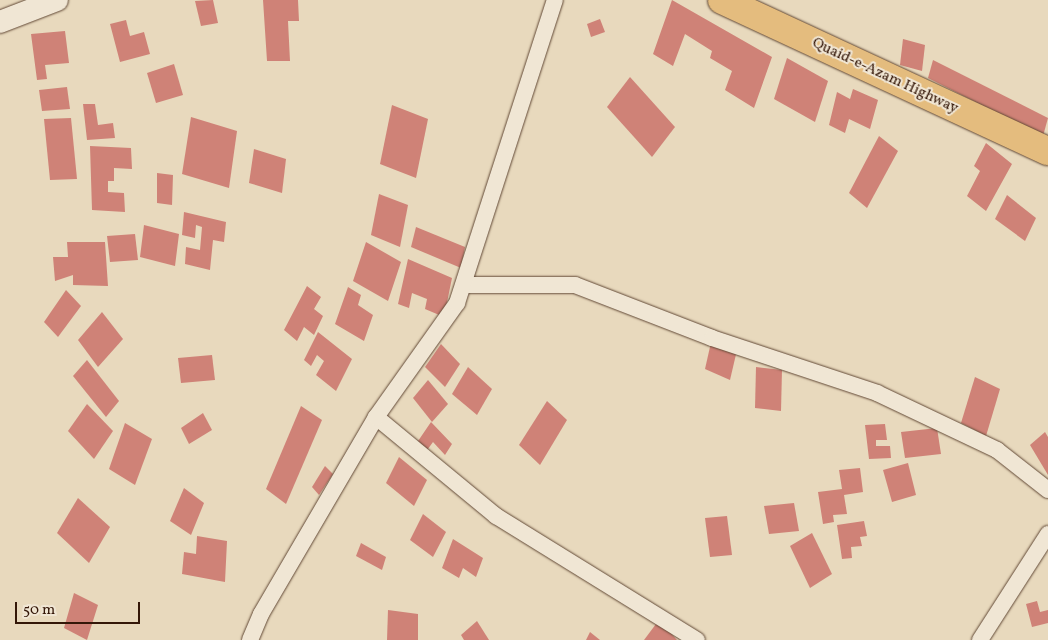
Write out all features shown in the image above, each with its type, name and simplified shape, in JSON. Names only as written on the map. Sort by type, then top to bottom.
[{"type":"highway","name":"Quaid-e-Azam Highway","points":[[722,0],[1048,151]]},
{"type":"main road","points":[[0,22],[57,0]]},
{"type":"street","points":[[250,640],[261,614],[376,417],[466,285],[555,0]]},
{"type":"street","points":[[466,285],[575,284],[712,338],[877,393],[997,450],[1048,490]]},
{"type":"street","points":[[376,417],[496,516],[697,640]]},
{"type":"street","points":[[980,640],[1048,534]]},
{"type":"building","points":[[213,0],[218,23],[201,26],[195,1]]},
{"type":"building","points":[[263,0],[298,0],[299,21],[288,21],[290,61],[267,61]]},
{"type":"building","points":[[672,0],[772,57],[754,108],[725,90],[732,71],[710,58],[712,51],[685,34],[673,66],[653,54]]},
{"type":"building","points":[[600,19],[605,32],[591,37],[587,24]]},
{"type":"building","points":[[126,20],[130,36],[144,32],[150,54],[120,62],[110,24]]},
{"type":"building","points":[[65,31],[69,63],[45,65],[47,79],[37,80],[31,34]]},
{"type":"building","points":[[903,39],[925,45],[922,71],[900,65]]},
{"type":"building","points":[[787,58],[828,81],[815,122],[774,99]]},
{"type":"building","points":[[933,60],[1048,118],[1043,136],[928,78]]},
{"type":"building","points":[[174,64],[183,95],[156,103],[147,73]]},
{"type":"building","points":[[630,77],[675,127],[652,157],[607,107]]},
{"type":"building","points":[[67,87],[70,109],[42,111],[39,90]]},
{"type":"building","points":[[853,89],[878,100],[870,129],[849,119],[845,133],[829,125],[837,92],[850,99]]},
{"type":"building","points":[[83,104],[95,104],[98,125],[113,123],[115,138],[87,140]]},
{"type":"building","points":[[392,105],[428,119],[416,178],[380,164]]},
{"type":"building","points":[[191,117],[237,131],[229,188],[182,174]]},
{"type":"building","points":[[71,118],[77,179],[50,180],[44,119]]},
{"type":"building","points":[[879,136],[898,151],[867,208],[849,193]]},
{"type":"building","points":[[986,143],[1012,164],[986,211],[967,196],[980,171],[974,166]]},
{"type":"building","points":[[90,146],[131,148],[132,169],[114,168],[114,181],[108,181],[108,192],[124,193],[125,212],[92,210]]},
{"type":"building","points":[[254,149],[286,159],[282,193],[249,183]]},
{"type":"building","points":[[157,173],[173,175],[172,205],[157,203]]},
{"type":"building","points":[[379,194],[408,205],[400,247],[371,235]]},
{"type":"building","points":[[1007,195],[1036,218],[1025,241],[995,219]]},
{"type":"building","points":[[184,212],[226,222],[224,242],[213,240],[210,270],[185,264],[186,247],[200,250],[202,227],[196,225],[195,238],[182,235]]},
{"type":"building","points":[[144,225],[179,234],[175,266],[140,257]]},
{"type":"building","points":[[416,227],[465,247],[461,268],[411,247]]},
{"type":"building","points":[[135,234],[138,260],[110,262],[107,236]]},
{"type":"building","points":[[67,242],[105,242],[108,286],[73,285],[73,275],[55,281],[53,257],[68,257]]},
{"type":"building","points":[[366,242],[401,262],[388,301],[353,281]]},
{"type":"building","points":[[408,259],[452,278],[444,317],[425,309],[427,299],[412,293],[409,308],[398,304]]},
{"type":"building","points":[[307,286],[321,297],[314,309],[323,316],[314,335],[304,327],[297,341],[284,330]]},
{"type":"building","points":[[348,287],[361,295],[358,305],[373,315],[364,341],[335,324]]},
{"type":"building","points":[[66,290],[81,306],[58,337],[44,322]]},
{"type":"building","points":[[102,312],[123,339],[98,367],[78,340]]},
{"type":"building","points":[[318,332],[352,359],[336,391],[316,375],[324,361],[317,355],[311,366],[304,360]]},
{"type":"building","points":[[712,338],[737,350],[730,380],[705,369]]},
{"type":"building","points":[[441,344],[460,364],[445,387],[425,367]]},
{"type":"building","points":[[212,355],[215,380],[181,383],[178,358]]},
{"type":"building","points":[[87,360],[119,401],[106,417],[73,376]]},
{"type":"building","points":[[468,367],[492,389],[477,415],[452,394]]},
{"type":"building","points":[[756,367],[782,370],[781,411],[755,408]]},
{"type":"building","points":[[975,377],[1000,389],[986,436],[961,423]]},
{"type":"building","points":[[428,380],[448,404],[432,422],[413,398]]},
{"type":"building","points":[[547,401],[567,420],[540,465],[519,445]]},
{"type":"building","points":[[87,404],[113,431],[94,459],[68,431]]},
{"type":"building","points":[[301,406],[322,420],[286,504],[266,489]]},
{"type":"building","points":[[203,413],[212,430],[189,444],[181,428]]},
{"type":"building","points":[[431,422],[452,444],[445,455],[433,442],[425,453],[416,444]]},
{"type":"building","points":[[125,423],[152,439],[135,485],[109,469]]},
{"type":"building","points":[[885,424],[887,440],[876,440],[876,446],[890,446],[891,458],[869,459],[865,425]]},
{"type":"building","points":[[937,428],[941,454],[905,458],[901,432]]},
{"type":"building","points":[[1045,432],[1048,437],[1048,475],[1030,445]]},
{"type":"building","points":[[399,457],[427,480],[414,506],[386,483]]},
{"type":"building","points":[[908,463],[916,495],[892,502],[883,470]]},
{"type":"building","points":[[325,466],[333,474],[319,495],[312,487]]},
{"type":"building","points":[[860,468],[863,492],[844,495],[847,514],[833,515],[834,522],[823,524],[818,492],[842,489],[839,470]]},
{"type":"building","points":[[184,488],[204,503],[191,535],[170,521]]},
{"type":"building","points":[[78,498],[110,527],[89,563],[57,533]]},
{"type":"building","points":[[794,503],[799,531],[769,534],[764,506]]},
{"type":"building","points":[[423,514],[446,532],[433,557],[410,540]]},
{"type":"building","points":[[727,516],[732,555],[710,557],[705,518]]},
{"type":"building","points":[[864,521],[867,536],[860,537],[862,546],[851,547],[852,558],[842,559],[837,525]]},
{"type":"building","points":[[812,533],[832,574],[810,588],[790,546]]},
{"type":"building","points":[[197,536],[227,541],[225,582],[182,574],[184,552],[196,554]]},
{"type":"building","points":[[453,539],[483,558],[476,577],[463,568],[459,578],[442,568]]},
{"type":"building","points":[[361,543],[386,557],[382,570],[356,556]]},
{"type":"building","points":[[74,593],[98,605],[87,640],[64,628]]},
{"type":"building","points":[[1037,601],[1040,612],[1048,610],[1048,623],[1032,627],[1026,604]]},
{"type":"building","points":[[388,610],[418,614],[418,640],[387,640]]},
{"type":"building","points":[[659,620],[677,640],[644,640]]},
{"type":"building","points":[[477,621],[489,640],[464,640],[461,635]]},
{"type":"building","points":[[590,632],[600,640],[586,640]]}]
